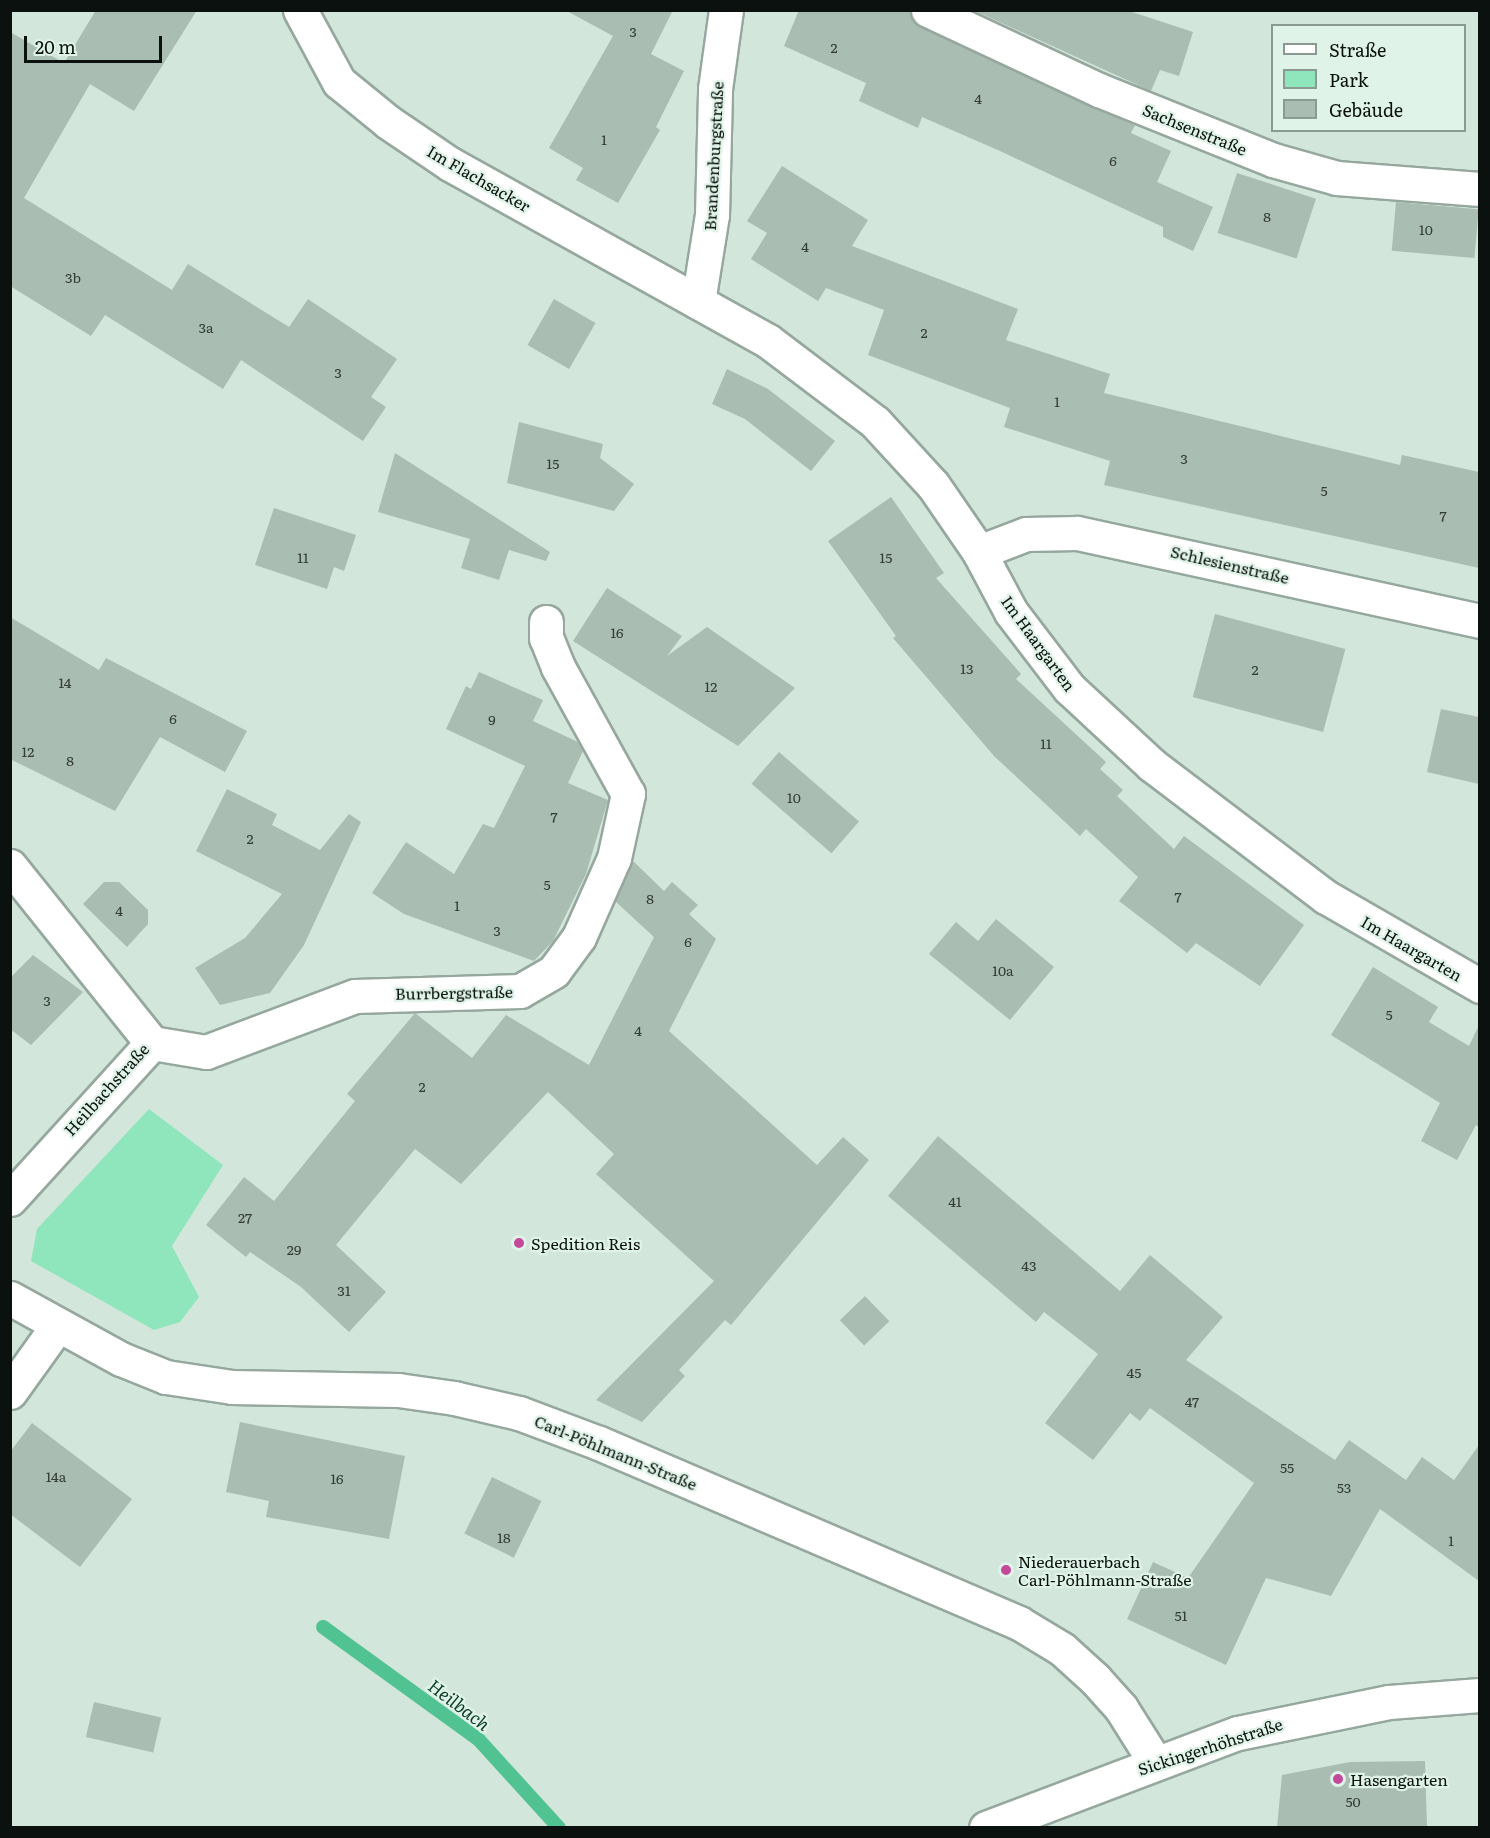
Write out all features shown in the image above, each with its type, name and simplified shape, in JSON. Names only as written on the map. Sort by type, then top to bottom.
[{"type":"street","name":"Im Flachsacker","points":[[300,10],[339,82],[388,122],[450,164],[698,302]]},
{"type":"street","name":"Brandenburgstraße","points":[[698,302],[712,215],[715,90],[726,10]]},
{"type":"street","name":"Sachsenstraße","points":[[928,10],[1099,90],[1273,160],[1337,178],[1479,189]]},
{"type":"street","name":"Im Haargarten","points":[[698,302],[768,341],[875,422],[933,484],[980,552],[1011,612],[1069,688],[1152,765],[1326,897],[1479,986]]},
{"type":"street","name":"Schlesienstraße","points":[[980,552],[1026,534],[1077,533],[1479,621]]},
{"type":"street","name":"Burrbergstraße","points":[[152,1043],[206,1052],[355,996],[520,991],[554,971],[579,937],[614,858],[628,794],[558,667],[546,638],[546,622]]},
{"type":"street","name":"Heilbachstraße","points":[[10,866],[152,1043],[10,1199]]},
{"type":"street","name":"Carl-Pöhlmann-Straße","points":[[10,1298],[58,1325],[166,1377],[232,1387],[398,1390],[454,1398],[519,1413],[599,1443],[1019,1623],[1062,1649],[1095,1679],[1121,1708],[1155,1762]]},
{"type":"street","points":[[10,1392],[58,1325]]},
{"type":"street","name":"Sickingerhöhstraße","points":[[986,1827],[1155,1762],[1305,1716],[1479,1695]]},
{"type":"green space","points":[[149,1109],[223,1165],[172,1246],[199,1297],[180,1322],[154,1330],[31,1261],[37,1229]]},
{"type":"building","points":[[96,10],[197,10],[134,111],[90,84],[24,198],[172,290],[188,264],[289,327],[308,299],[397,359],[371,397],[386,407],[363,441],[241,360],[223,389],[105,315],[91,336],[10,286],[10,32],[64,63]]},
{"type":"building","points":[[565,10],[673,10],[651,54],[684,71],[656,127],[660,130],[618,203],[576,180],[583,168],[549,148],[613,36]]},
{"type":"building","points":[[799,10],[909,10],[920,27],[1135,125],[1131,133],[1171,151],[1157,182],[1213,207],[1193,251],[1163,237],[1163,227],[1000,151],[922,117],[918,128],[859,101],[866,83],[784,46]]},
{"type":"building","points":[[973,10],[1126,10],[1193,32],[1179,76],[1160,70],[1151,91]]},
{"type":"building","points":[[782,166],[868,220],[852,246],[1018,309],[1006,340],[1110,374],[1104,393],[1400,465],[1402,455],[1479,472],[1479,568],[1104,485],[1110,461],[1004,427],[1010,408],[868,355],[884,310],[826,288],[818,301],[751,259],[767,233],[747,221]]},
{"type":"building","points":[[1237,173],[1316,199],[1296,259],[1218,233]]},
{"type":"building","points":[[1396,202],[1479,209],[1474,258],[1392,251]]},
{"type":"building","points":[[554,299],[596,323],[569,369],[528,345]]},
{"type":"building","points":[[727,369],[768,389],[835,441],[811,471],[745,419],[712,404]]},
{"type":"building","points":[[519,422],[603,444],[600,458],[634,484],[614,511],[507,483]]},
{"type":"building","points":[[395,453],[550,552],[546,561],[509,550],[499,580],[461,568],[470,539],[378,512]]},
{"type":"building","points":[[891,497],[944,573],[936,578],[1021,674],[1016,679],[1106,762],[1100,769],[1123,790],[1117,796],[1174,849],[1184,836],[1304,925],[1260,986],[1196,943],[1187,953],[1119,901],[1138,877],[1086,829],[1080,836],[994,756],[893,638],[896,636],[828,541]]},
{"type":"building","points":[[274,508],[356,535],[344,571],[334,567],[327,589],[255,565]]},
{"type":"building","points":[[607,588],[682,636],[667,656],[707,627],[795,688],[738,746],[573,641]]},
{"type":"building","points":[[1215,614],[1345,649],[1323,732],[1193,697]]},
{"type":"building","points":[[10,617],[99,670],[106,658],[247,731],[225,772],[160,737],[115,811],[10,759]]},
{"type":"building","points":[[479,672],[543,700],[533,721],[578,742],[583,751],[568,783],[608,800],[586,874],[553,941],[534,961],[404,914],[372,893],[406,842],[454,874],[483,824],[494,828],[525,766],[446,729],[466,686],[471,689]]},
{"type":"building","points":[[1441,709],[1479,717],[1479,784],[1427,772]]},
{"type":"building","points":[[779,752],[859,822],[831,853],[751,784]]},
{"type":"building","points":[[227,789],[277,814],[272,825],[320,850],[349,814],[361,822],[304,945],[270,993],[220,1005],[195,968],[245,938],[282,894],[196,851]]},
{"type":"building","points":[[633,861],[664,891],[672,882],[698,905],[689,914],[716,939],[669,1031],[817,1165],[843,1137],[869,1160],[731,1325],[725,1320],[679,1370],[685,1376],[642,1422],[596,1400],[714,1281],[596,1174],[614,1154],[548,1092],[461,1184],[415,1149],[336,1245],[386,1292],[349,1332],[301,1287],[250,1252],[246,1257],[206,1225],[244,1177],[274,1201],[355,1101],[347,1094],[415,1013],[472,1058],[506,1015],[589,1065],[654,937],[615,901]]},
{"type":"building","points":[[104,882],[119,882],[148,910],[148,924],[127,947],[83,904]]},
{"type":"building","points":[[996,919],[1054,967],[1010,1020],[929,954],[956,922],[978,941]]},
{"type":"building","points":[[33,955],[83,992],[31,1045],[10,1029],[10,978]]},
{"type":"building","points":[[1373,967],[1438,1007],[1429,1022],[1469,1046],[1479,1025],[1479,1127],[1476,1125],[1457,1160],[1421,1141],[1440,1103],[1331,1035]]},
{"type":"building","points":[[938,1136],[1120,1291],[1150,1255],[1223,1317],[1186,1360],[1335,1460],[1349,1440],[1406,1480],[1422,1457],[1454,1480],[1479,1445],[1479,1581],[1380,1509],[1331,1596],[1266,1578],[1226,1665],[1127,1619],[1153,1562],[1188,1578],[1254,1483],[1150,1408],[1140,1421],[1130,1413],[1093,1460],[1045,1423],[1098,1354],[1044,1312],[1036,1322],[888,1196]]},
{"type":"building","points":[[865,1296],[889,1321],[864,1345],[840,1320]]},
{"type":"building","points":[[240,1422],[405,1456],[389,1539],[266,1517],[269,1501],[226,1492]]},
{"type":"building","points":[[32,1423],[132,1499],[80,1567],[10,1514],[10,1452]]},
{"type":"building","points":[[492,1477],[541,1501],[514,1558],[464,1534]]},
{"type":"building","points":[[94,1702],[161,1718],[153,1753],[86,1737]]},
{"type":"building","points":[[1425,1761],[1427,1827],[1277,1827],[1282,1775],[1350,1762]]},
{"type":"waterway","name":"Heilbach","points":[[323,1627],[479,1740],[559,1828]]},
{"type":"place","name":"Spedition Reis","points":[[519,1243]]},
{"type":"place","name":"Niederauerbach Carl-Pöhlmann-Straße","points":[[1006,1570]]},
{"type":"place","name":"Hasengarten","points":[[1338,1779]]}]
